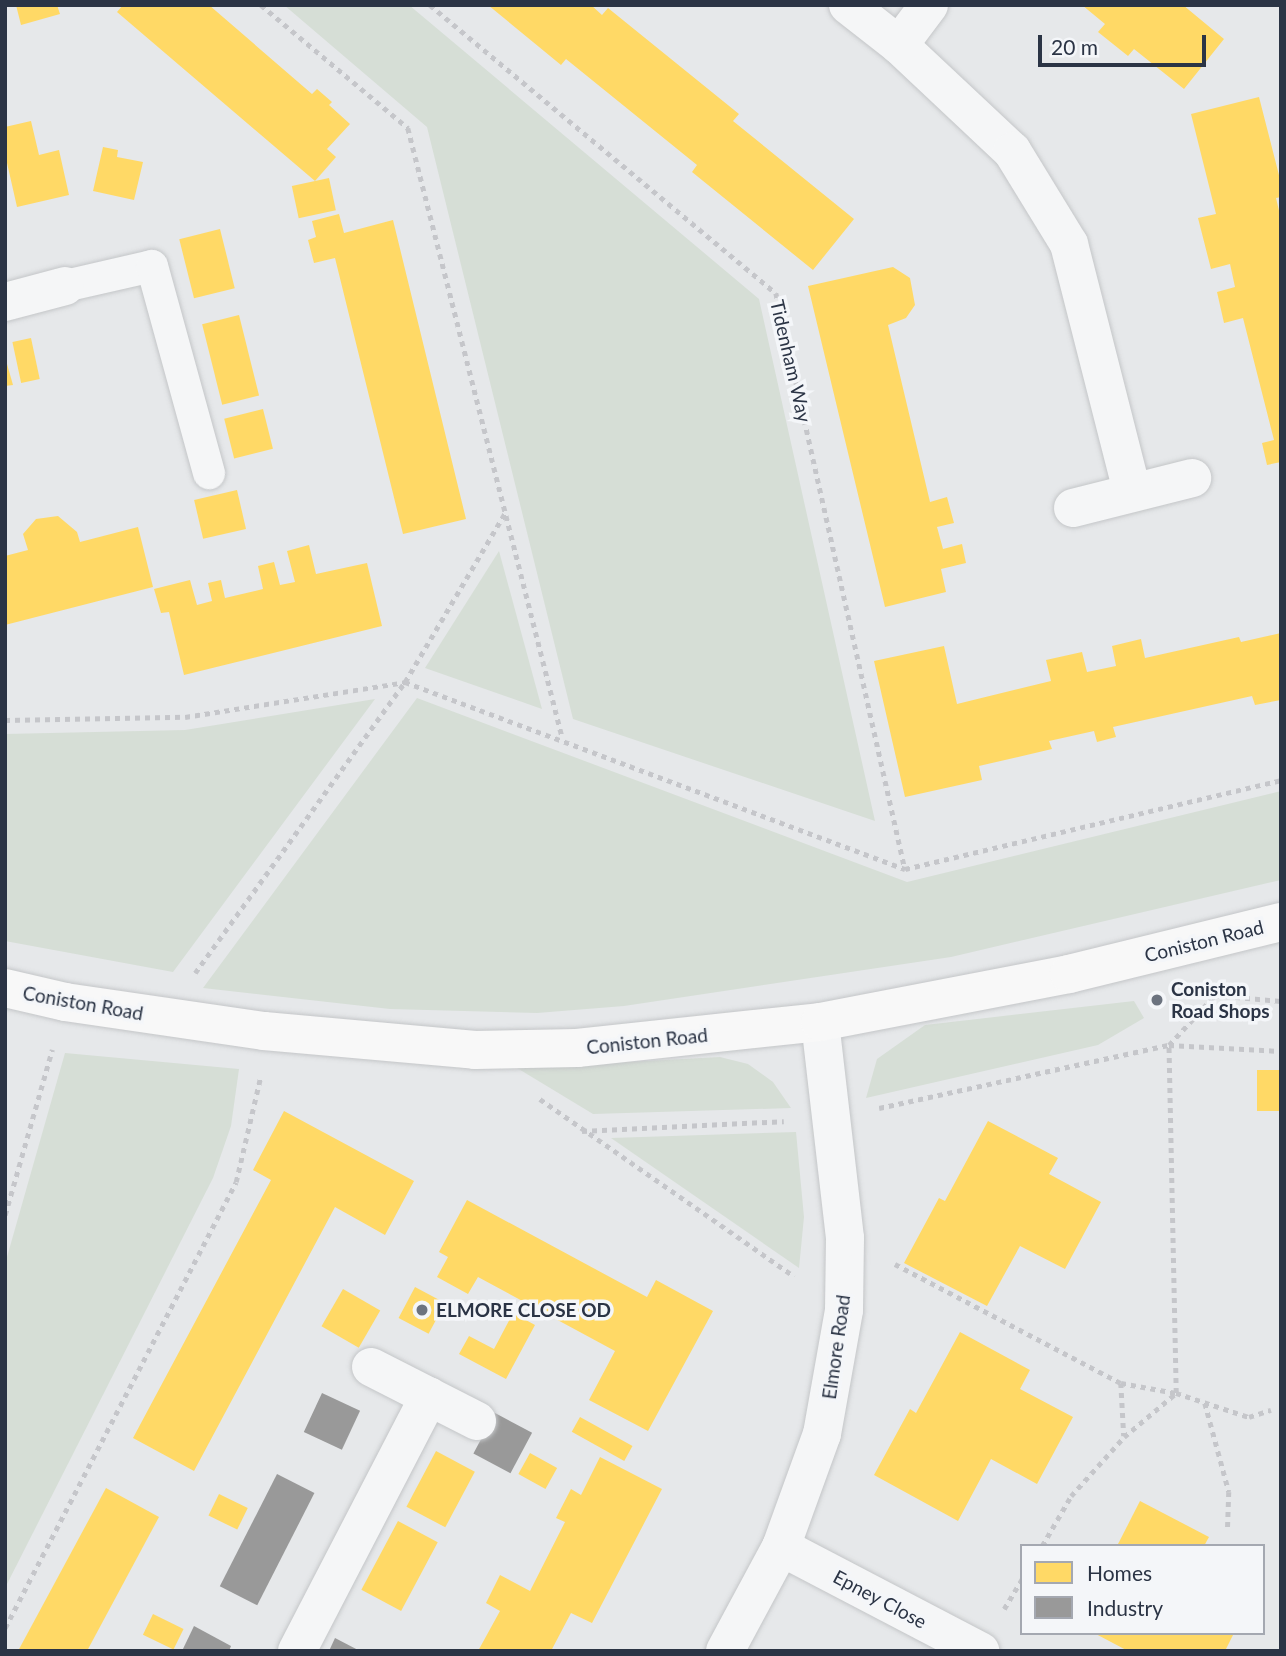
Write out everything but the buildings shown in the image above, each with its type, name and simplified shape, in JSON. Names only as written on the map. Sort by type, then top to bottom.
[{"type":"street","points":[[848,5],[899,45],[1012,151],[1069,244],[1132,492]]},
{"type":"street","points":[[899,45],[929,5]]},
{"type":"street","points":[[5,302],[65,286]]},
{"type":"street","points":[[1073,508],[1192,478]]},
{"type":"street","name":"Coniston Road","points":[[5,988],[65,1002],[264,1031],[475,1050],[577,1048],[820,1023],[1069,974],[1281,922]]},
{"type":"street","name":"Elmore Road","points":[[725,1651],[781,1546],[822,1434],[844,1310],[845,1238],[820,1023]]},
{"type":"street","points":[[371,1367],[477,1421]]},
{"type":"street","points":[[297,1651],[429,1396]]},
{"type":"street","name":"Epney Close","points":[[781,1546],[980,1651]]},
{"type":"lane","points":[[65,286],[152,266],[209,473]]},
{"type":"path","points":[[261,5],[408,128],[562,737]]},
{"type":"path","name":"Tidenham Way","points":[[430,5],[776,292],[905,869]]},
{"type":"path","points":[[164,1017],[405,682],[505,512]]},
{"type":"path","points":[[5,720],[185,717],[405,682],[562,737],[905,869],[1281,780]]},
{"type":"path","points":[[1176,1393],[1169,1045],[1215,995],[1281,1001]]},
{"type":"path","points":[[5,1215],[65,1002]]},
{"type":"path","points":[[5,1628],[236,1182],[260,1083],[264,1031]]},
{"type":"path","points":[[582,1131],[832,1118],[1169,1045],[1281,1051]]},
{"type":"path","points":[[475,1050],[582,1131],[844,1310]]},
{"type":"path","points":[[845,1238],[1121,1383],[1176,1393],[1249,1417],[1271,1410]]},
{"type":"path","points":[[1121,1383],[1124,1437]]},
{"type":"path","points":[[1043,1544],[1071,1496],[1124,1437],[1176,1393]]},
{"type":"path","points":[[1204,1402],[1229,1492],[1227,1528]]},
{"type":"shaded area","points":[[284,5],[409,5],[759,299],[875,821],[573,719],[427,127]]},
{"type":"shaded area","points":[[499,551],[542,709],[425,668]]},
{"type":"shaded area","points":[[417,698],[907,882],[1281,791],[1281,880],[951,957],[624,1006],[537,1013],[390,1009],[203,988]]},
{"type":"shaded area","points":[[375,699],[173,972],[5,941],[5,734],[185,730]]},
{"type":"shaded area","points":[[1134,1001],[1144,1018],[1098,1045],[866,1098],[877,1059],[925,1025]]},
{"type":"shaded area","points":[[65,1053],[239,1069],[231,1126],[213,1178],[5,1588],[5,1264]]},
{"type":"shaded area","points":[[720,1057],[748,1064],[773,1082],[791,1108],[593,1114],[517,1068]]},
{"type":"shaded area","points":[[796,1132],[804,1217],[799,1268],[611,1138]]},
{"type":"place","name":"Coniston Road Shops","points":[[1157,1000]]},
{"type":"place","name":"ELMORE CLOSE OD","points":[[422,1310]]}]
